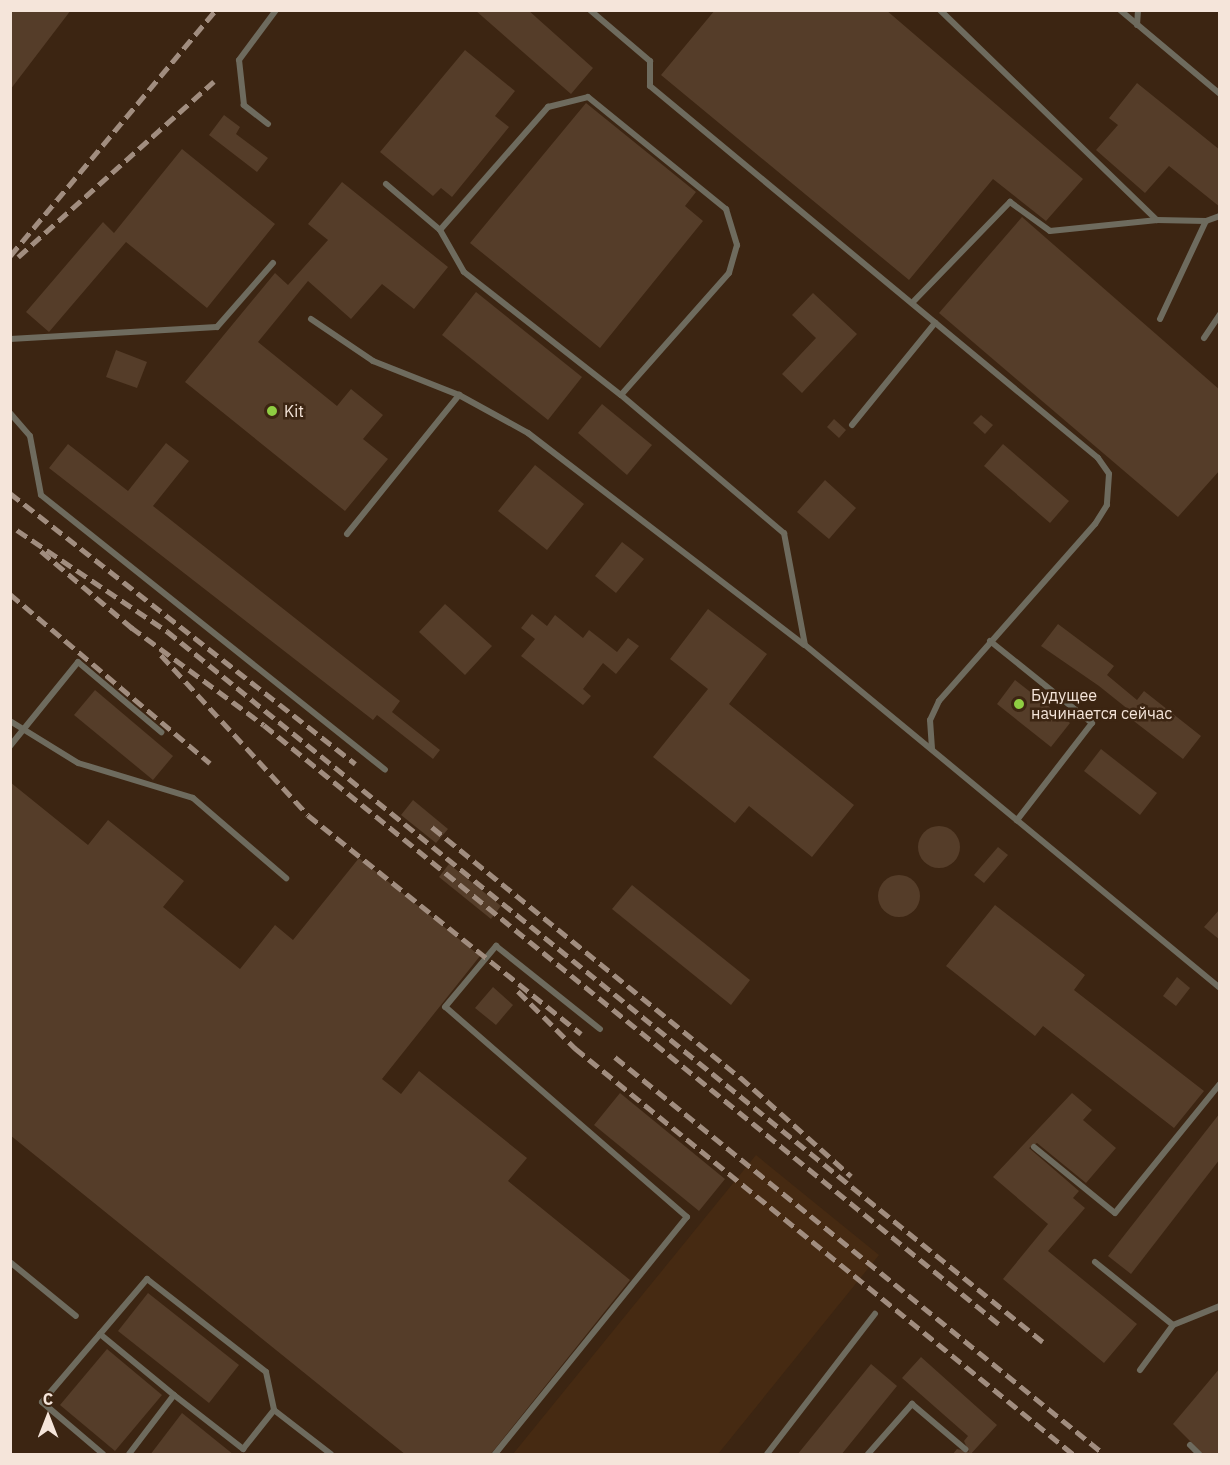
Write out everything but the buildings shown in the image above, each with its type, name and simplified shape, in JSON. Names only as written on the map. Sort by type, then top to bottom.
[{"type":"lane","points":[[268,124],[244,105],[239,60],[276,10]]},
{"type":"lane","points":[[590,10],[650,61],[650,86],[1098,458],[1109,474],[1107,505],[1095,524],[939,701],[930,720],[932,749]]},
{"type":"lane","points":[[940,10],[1157,220]]},
{"type":"lane","points":[[1120,10],[1220,94]]},
{"type":"lane","points":[[1137,25],[1138,10]]},
{"type":"lane","points":[[440,230],[548,107],[588,97],[726,209],[737,245],[729,273],[621,395]]},
{"type":"lane","points":[[386,184],[440,230],[464,272],[621,395],[784,533],[804,645]]},
{"type":"lane","points":[[912,303],[1010,202],[1050,231],[1157,220],[1206,221],[1220,216]]},
{"type":"lane","points":[[1160,319],[1206,221]]},
{"type":"lane","points":[[10,339],[217,327],[273,263]]},
{"type":"lane","points":[[1204,338],[1220,314]]},
{"type":"lane","points":[[311,319],[373,361],[459,395],[528,433],[804,645],[1220,988]]},
{"type":"lane","points":[[852,425],[935,323]]},
{"type":"lane","points":[[347,534],[459,395]]},
{"type":"lane","points":[[10,413],[30,436],[41,495],[385,770]]},
{"type":"lane","points":[[990,641],[1092,723],[1017,820]]},
{"type":"lane","points":[[10,746],[78,662],[161,732]]},
{"type":"lane","points":[[10,721],[78,764],[194,798],[285,878]]},
{"type":"lane","points":[[495,1455],[687,1216],[445,1007],[496,946],[600,1029]]},
{"type":"lane","points":[[1034,1147],[1115,1213],[1220,1084]]},
{"type":"lane","points":[[10,1262],[76,1316]]},
{"type":"lane","points":[[1095,1262],[1173,1325]]},
{"type":"lane","points":[[103,1455],[42,1402],[147,1279],[266,1372],[274,1410],[331,1455]]},
{"type":"lane","points":[[1140,1370],[1173,1325],[1220,1306]]},
{"type":"lane","points":[[766,1455],[875,1314]]},
{"type":"lane","points":[[100,1334],[240,1452],[274,1410]]},
{"type":"lane","points":[[129,1455],[174,1395]]},
{"type":"lane","points":[[868,1455],[912,1404],[965,1449]]},
{"type":"lane","points":[[1190,1445],[1199,1455]]},
{"type":"shaded area","points":[[756,1155],[879,1255],[718,1454],[513,1454]]},
{"type":"railway","points":[[10,256],[216,10]]},
{"type":"railway","points":[[18,257],[214,81]]},
{"type":"railway","points":[[10,493],[355,764]]},
{"type":"railway","points":[[17,530],[167,631],[1043,1342]]},
{"type":"railway","points":[[41,551],[137,632]]},
{"type":"railway","points":[[10,594],[210,763]]},
{"type":"railway","points":[[131,627],[264,725],[999,1324]]},
{"type":"railway","points":[[161,655],[308,815],[581,1034]]},
{"type":"railway","points":[[432,827],[740,1077],[851,1176]]},
{"type":"railway","points":[[518,991],[575,1048],[1073,1454]]},
{"type":"railway","points":[[615,1057],[1104,1454]]},
{"type":"place","name":"Kit","points":[[272,411]]},
{"type":"place","name":"Будущее начинается сейчас","points":[[1019,704]]}]
